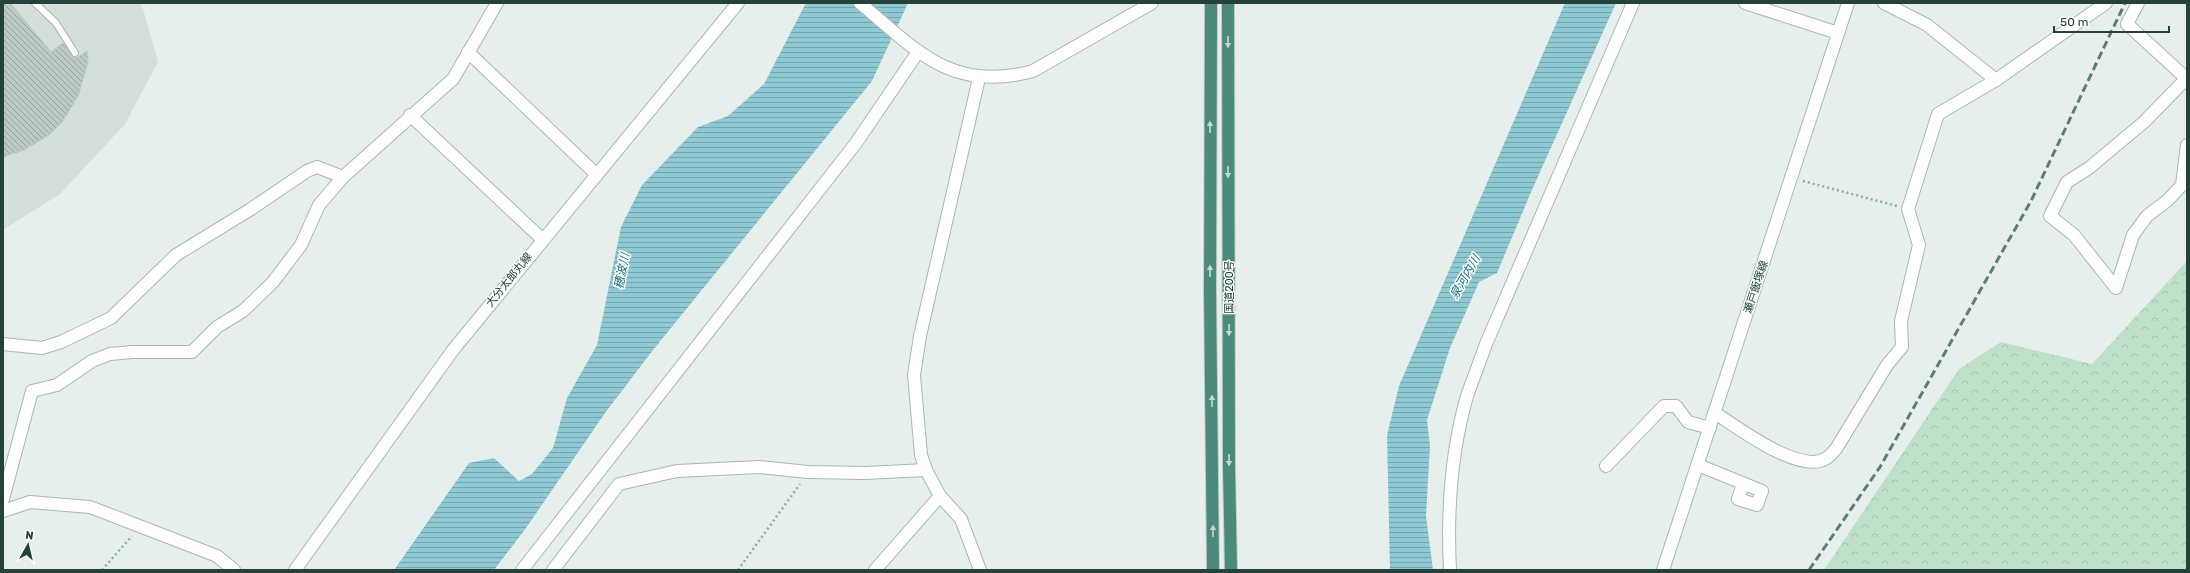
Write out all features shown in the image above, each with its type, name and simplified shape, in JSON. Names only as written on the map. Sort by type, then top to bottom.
[{"type":"highway","name":"国道200号","points":[[1211,3],[1210,292],[1213,570]]},
{"type":"highway","name":"国道200号","points":[[1228,3],[1229,459],[1231,570]]},
{"type":"street","points":[[3,499],[32,391],[57,385],[92,361],[110,354],[132,352],[192,352],[217,327],[244,311],[274,282],[301,245],[319,205],[343,177],[410,115],[452,79],[497,3]]},
{"type":"street","name":"大分太郎丸線","points":[[295,570],[453,350],[542,239],[738,3]]},
{"type":"street","points":[[860,3],[918,52],[945,68],[979,78],[1012,76],[1033,71],[1152,3]]},
{"type":"street","points":[[1450,570],[1448,528],[1452,482],[1458,437],[1468,396],[1486,344],[1634,3]]},
{"type":"street","points":[[1745,3],[1838,33]]},
{"type":"street","name":"瀬戸飯塚線","points":[[1663,570],[1848,3]]},
{"type":"street","points":[[1884,3],[1927,25],[1996,80]]},
{"type":"street","points":[[1715,413],[1787,457],[1810,462],[1824,460],[1836,449],[1888,365],[1902,347],[1901,321],[1920,246],[1908,209],[1938,114],[1996,80],[2106,3]]},
{"type":"street","points":[[2138,3],[2127,24],[2187,78],[2144,122],[2089,168],[2067,182],[2050,216],[2074,235],[2116,288],[2133,235],[2147,216],[2168,200],[2182,185],[2187,145]]},
{"type":"street","points":[[468,52],[596,174]]},
{"type":"street","points":[[522,570],[856,143],[918,52]]},
{"type":"street","points":[[979,78],[920,336],[914,374],[921,456],[926,470],[940,496],[961,519],[980,570]]},
{"type":"street","points":[[410,115],[542,239]]},
{"type":"street","points":[[3,344],[42,348],[61,342],[111,318],[176,255],[307,171],[317,167],[343,177]]},
{"type":"street","points":[[1606,466],[1664,406],[1676,406],[1688,422],[1710,428]]},
{"type":"street","points":[[1698,466],[1743,484]]},
{"type":"street","points":[[553,570],[619,484],[677,471],[759,467],[808,472],[865,474],[926,470]]},
{"type":"street","points":[[875,570],[940,496]]},
{"type":"street","points":[[3,511],[30,502],[90,507],[217,556],[234,570]]},
{"type":"lane","points":[[35,3],[56,23],[75,53]]},
{"type":"path","points":[[1791,178],[1908,209]]},
{"type":"path","points":[[738,570],[808,472]]},
{"type":"path","points":[[102,570],[141,526]]},
{"type":"shaded area","points":[[3,3],[140,3],[158,62],[125,124],[60,194],[3,230]]},
{"type":"green space","points":[[2187,261],[2187,570],[1824,570],[1959,369],[2001,342],[2092,364]]},
{"type":"water","name":"穂波川","points":[[806,3],[908,3],[872,81],[653,350],[605,413],[526,528],[494,570],[394,570],[469,463],[494,458],[519,481],[532,474],[553,448],[567,398],[597,345],[621,227],[642,185],[698,127],[728,116],[764,84]]},
{"type":"water","name":"泉河内川","points":[[1565,3],[1616,3],[1531,192],[1497,273],[1479,282],[1450,348],[1427,420],[1430,446],[1426,516],[1433,570],[1390,570],[1387,435],[1399,386]]},
{"type":"building","points":[[3,3],[10,3],[51,52],[63,43],[73,57],[77,58],[87,51],[88,62],[78,96],[63,121],[49,135],[24,150],[3,157]]},
{"type":"railway","points":[[1809,570],[1880,467],[2031,201],[2125,3]]}]
